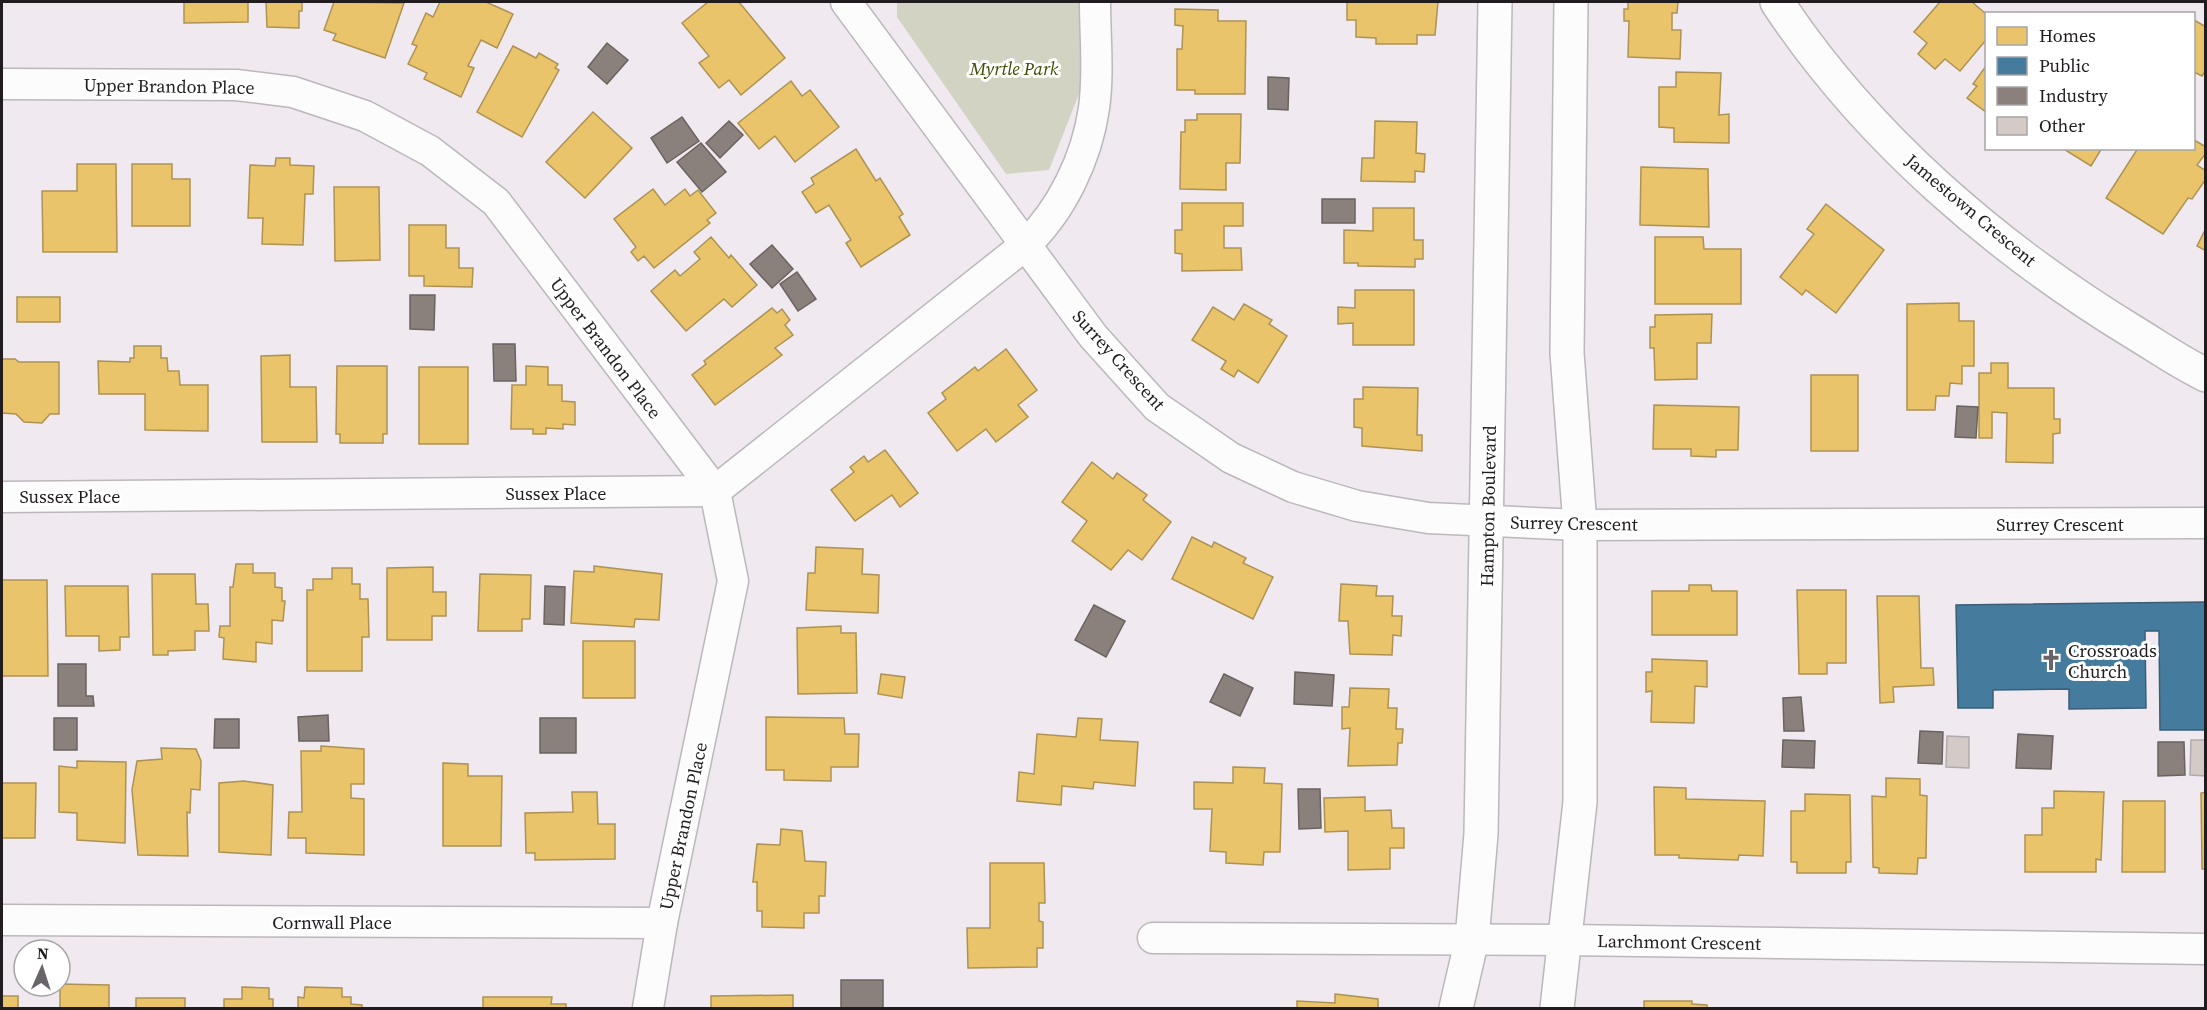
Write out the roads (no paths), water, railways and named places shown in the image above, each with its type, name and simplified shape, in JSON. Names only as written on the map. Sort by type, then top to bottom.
[{"type":"main road","name":"Hampton Boulevard","points":[[1456,1008],[1472,939],[1481,834],[1495,2]]},
{"type":"main road","points":[[1557,1008],[1580,802],[1580,525],[1567,353],[1571,2]]},
{"type":"main road","name":"Jamestown Crescent","points":[[1777,2],[1796,31],[1881,133],[1967,211],[2079,298],[2205,375]]},
{"type":"street","name":"Surrey Crescent","points":[[846,2],[1024,246],[1093,336],[1157,407],[1231,458],[1293,488],[1357,506],[1428,518],[1580,525],[2205,523]]},
{"type":"street","points":[[715,491],[1044,228],[1066,189],[1087,142],[1095,106],[1095,2]]},
{"type":"street","name":"Upper Brandon Place","points":[[2,84],[236,85],[293,92],[365,116],[430,151],[496,202],[715,491],[733,581],[662,923],[648,1008]]},
{"type":"street","name":"Sussex Place","points":[[2,497],[715,491]]},
{"type":"street","name":"Cornwall Place","points":[[2,920],[662,923]]},
{"type":"street","name":"Larchmont Crescent","points":[[1153,938],[1472,939],[2205,949]]},
{"type":"place","name":"Crossroads Church","points":[[2051,660]]},
{"type":"park label","name":"Myrtle Park","points":[[1014,68]]}]
